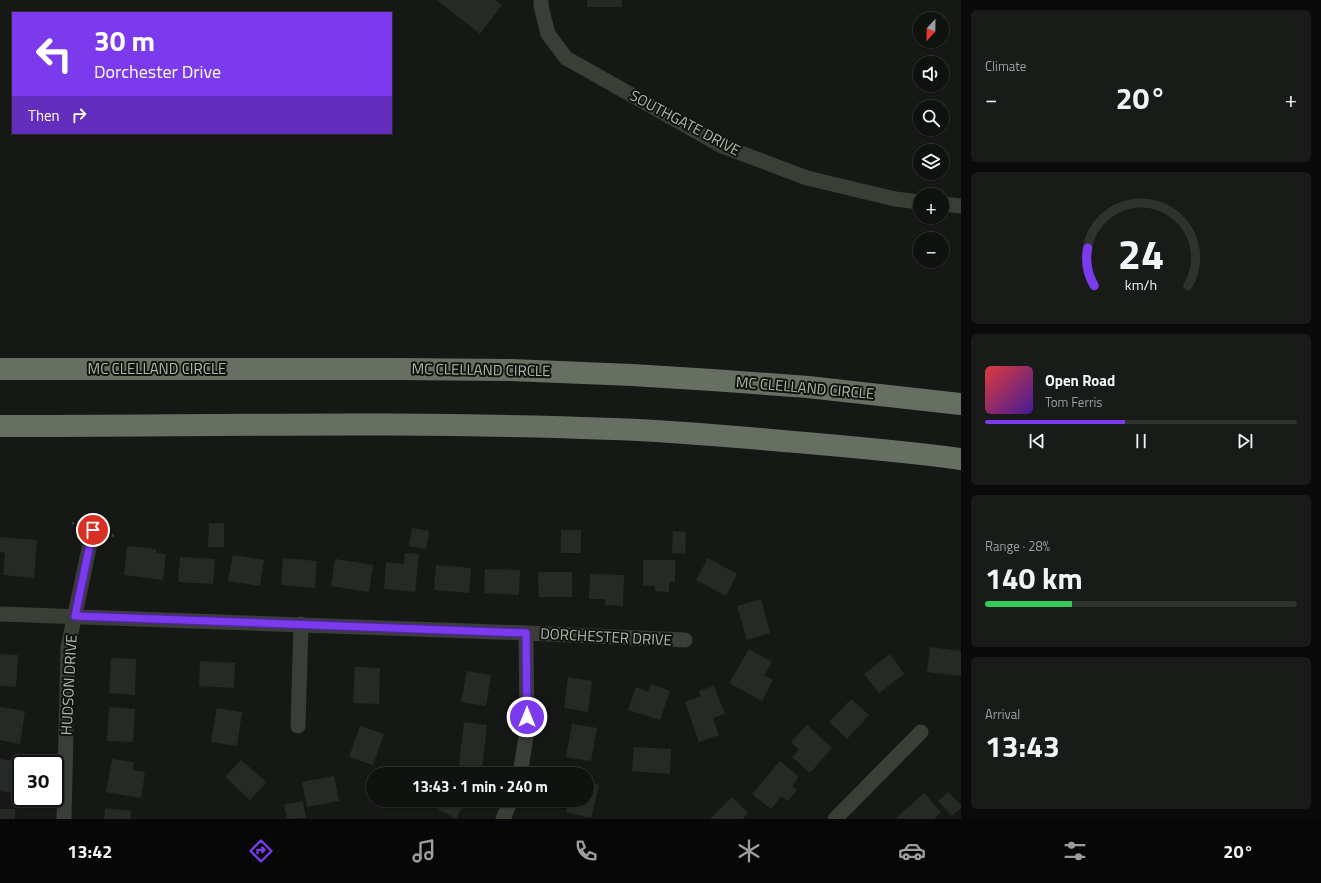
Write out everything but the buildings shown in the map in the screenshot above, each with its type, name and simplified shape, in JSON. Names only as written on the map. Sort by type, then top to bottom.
[{"type":"highway","name":"MC CLELLAND CIRCLE","points":[[0,369],[511,370],[632,375],[808,387],[961,404]]},
{"type":"highway","points":[[0,426],[435,425],[616,429],[724,436],[864,448],[961,459]]},
{"type":"street","name":"SOUTHGATE DRIVE","points":[[541,0],[541,6],[548,34],[566,58],[722,146],[807,178],[895,199],[913,201]]},
{"type":"street","points":[[949,205],[961,206]]},
{"type":"street","name":"HUDSON DRIVE","points":[[64,819],[68,647],[93,530]]},
{"type":"street","name":"DORCHESTER DRIVE","points":[[0,614],[301,624],[685,640]]},
{"type":"street","points":[[298,726],[301,624]]},
{"type":"street","points":[[521,767],[527,731],[526,633]]},
{"type":"street","points":[[835,819],[921,732]]},
{"type":"street","points":[[502,819],[508,807]]},
{"type":"route","points":[[93,530],[75,616],[526,633],[527,717]]}]
